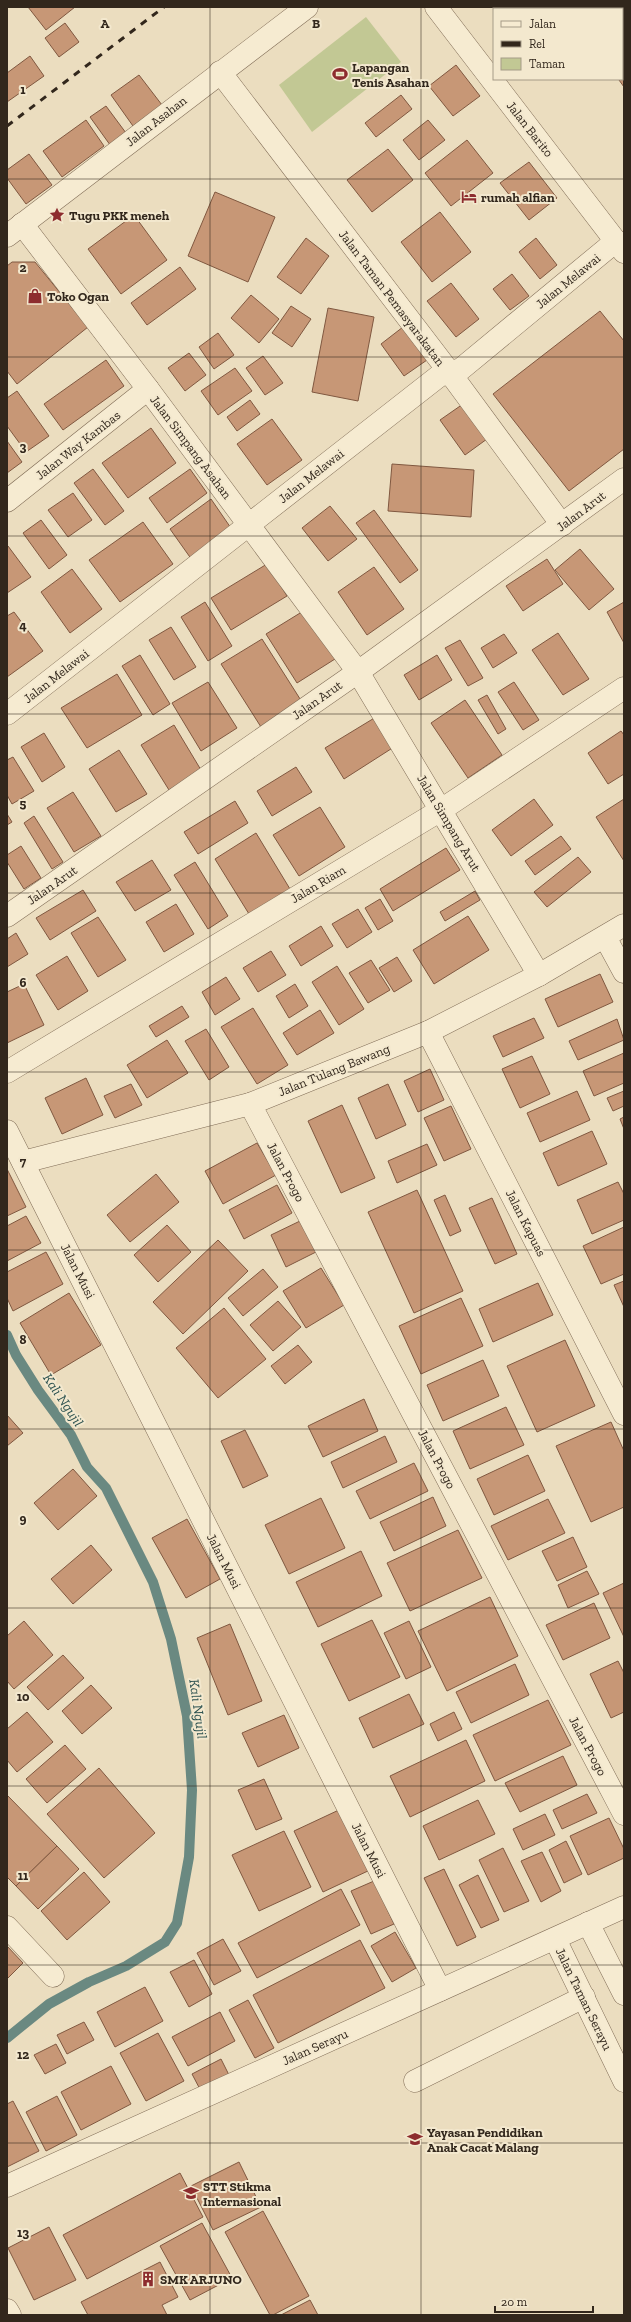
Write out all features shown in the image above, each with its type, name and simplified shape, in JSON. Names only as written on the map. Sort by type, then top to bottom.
[{"type":"street","name":"Jalan Asahan","points":[[14,230],[307,7]]},
{"type":"street","name":"Jalan Barito","points":[[436,7],[620,246]]},
{"type":"street","name":"Jalan Taman Pemasyarakatan","points":[[220,72],[450,373],[562,525]]},
{"type":"street","name":"Jalan Simpang Asahan","points":[[14,230],[148,389],[358,672]]},
{"type":"street","name":"Jalan Melawai","points":[[7,714],[439,376],[461,369],[620,246]]},
{"type":"street","name":"Jalan Way Kambas","points":[[7,501],[148,389]]},
{"type":"street","name":"Jalan Arut","points":[[7,916],[358,672],[562,525],[624,478]]},
{"type":"street","name":"Jalan Simpang Arut","points":[[358,672],[442,810],[539,975]]},
{"type":"street","name":"Jalan Riam","points":[[7,1072],[442,810],[624,688]]},
{"type":"street","name":"Jalan Tulang Bawang","points":[[23,1162],[250,1104],[428,1032],[539,975],[624,925]]},
{"type":"street","points":[[605,937],[624,972]]},
{"type":"street","name":"Jalan Kapuas","points":[[428,1032],[624,1414]]},
{"type":"street","name":"Jalan Progo","points":[[250,1104],[624,1814]]},
{"type":"street","name":"Jalan Musi","points":[[7,1131],[440,1990]]},
{"type":"street","name":"Jalan Serayu","points":[[7,2186],[624,1907]]},
{"type":"street","points":[[588,1923],[624,1994]]},
{"type":"street","points":[[7,1927],[53,1976]]},
{"type":"street","name":"Jalan Taman Serayu","points":[[555,1939],[624,2081]]},
{"type":"street","points":[[415,2082],[584,1997]]},
{"type":"street","points":[[7,2310],[10,2315]]},
{"type":"green space","name":"Lapangan Tenis Asahan","points":[[366,17],[401,62],[312,132],[279,85]]},
{"type":"building","points":[[28,7],[75,7],[46,30]]},
{"type":"building","points":[[624,7],[624,23],[623,8],[581,8]]},
{"type":"building","points":[[65,23],[79,42],[59,57],[45,38]]},
{"type":"building","points":[[30,56],[44,76],[7,102],[7,73]]},
{"type":"building","points":[[456,65],[480,96],[453,116],[429,86]]},
{"type":"building","points":[[139,75],[162,105],[133,126],[111,95]]},
{"type":"building","points":[[624,76],[624,87],[619,80],[623,80]]},
{"type":"building","points":[[401,95],[412,109],[376,137],[365,123]]},
{"type":"building","points":[[106,106],[129,137],[113,149],[90,117]]},
{"type":"building","points":[[86,120],[104,146],[62,177],[43,151]]},
{"type":"building","points":[[428,120],[445,140],[419,160],[403,140]]},
{"type":"building","points":[[467,140],[493,173],[451,206],[425,173]]},
{"type":"building","points":[[388,149],[413,180],[372,212],[347,180]]},
{"type":"building","points":[[29,154],[52,185],[26,204],[7,178],[7,170]]},
{"type":"building","points":[[529,162],[557,198],[529,220],[500,183]]},
{"type":"building","points":[[215,192],[275,217],[248,282],[188,256]]},
{"type":"building","points":[[440,212],[471,252],[432,282],[401,242]]},
{"type":"building","points":[[134,215],[167,260],[121,294],[88,249]]},
{"type":"building","points":[[306,238],[329,256],[301,294],[277,277]]},
{"type":"building","points":[[536,238],[557,265],[540,279],[519,252]]},
{"type":"building","name":"Toko Ogan","points":[[12,262],[35,262],[88,327],[17,384],[7,371],[7,266]]},
{"type":"building","points":[[180,267],[196,289],[147,325],[131,303]]},
{"type":"building","points":[[512,274],[529,296],[510,310],[493,289]]},
{"type":"building","points":[[451,283],[479,319],[456,337],[427,301]]},
{"type":"building","points":[[251,295],[279,319],[259,343],[231,318]]},
{"type":"building","points":[[291,306],[311,319],[292,347],[272,333]]},
{"type":"building","points":[[328,308],[374,317],[358,401],[312,392]]},
{"type":"building","points":[[600,311],[624,341],[624,449],[569,491],[493,394]]},
{"type":"building","points":[[403,327],[427,360],[404,376],[381,344]]},
{"type":"building","points":[[218,333],[234,355],[214,369],[199,347]]},
{"type":"building","points":[[189,353],[206,375],[185,391],[168,368]]},
{"type":"building","points":[[263,356],[283,383],[265,395],[246,368]]},
{"type":"building","points":[[106,360],[124,386],[63,430],[44,404]]},
{"type":"building","points":[[235,368],[252,391],[218,415],[201,391]]},
{"type":"building","points":[[17,391],[49,436],[26,452],[7,426],[7,398]]},
{"type":"building","points":[[250,400],[260,414],[237,431],[227,417]]},
{"type":"building","points":[[463,404],[487,439],[465,455],[440,420]]},
{"type":"building","points":[[272,419],[302,460],[267,485],[237,444]]},
{"type":"building","points":[[151,428],[176,463],[128,498],[102,463]]},
{"type":"building","points":[[7,441],[22,462],[7,473]]},
{"type":"building","points":[[392,464],[474,470],[471,517],[388,511]]},
{"type":"building","points":[[93,469],[124,511],[105,525],[74,483]]},
{"type":"building","points":[[190,469],[207,493],[167,523],[149,498]]},
{"type":"building","points":[[73,493],[92,520],[68,537],[48,510]]},
{"type":"building","points":[[211,499],[233,531],[192,560],[170,529]]},
{"type":"building","points":[[330,506],[357,539],[328,561],[302,528]]},
{"type":"building","points":[[374,510],[418,570],[400,583],[356,523]]},
{"type":"building","points":[[41,520],[67,555],[49,569],[23,533]]},
{"type":"building","points":[[143,522],[173,564],[120,602],[89,560]]},
{"type":"building","points":[[8,546],[31,577],[7,593],[7,547]]},
{"type":"building","points":[[580,549],[614,589],[589,610],[555,570]]},
{"type":"building","points":[[547,559],[563,584],[523,611],[506,586]]},
{"type":"building","points":[[267,564],[287,596],[231,630],[211,598]]},
{"type":"building","points":[[374,567],[404,609],[367,635],[338,592]]},
{"type":"building","points":[[72,569],[102,609],[70,633],[41,592]]},
{"type":"building","points":[[205,602],[232,646],[208,661],[181,617]]},
{"type":"building","points":[[624,602],[624,643],[607,612]]},
{"type":"building","points":[[305,610],[335,659],[297,683],[266,634]]},
{"type":"building","points":[[14,612],[43,651],[7,677],[7,616]]},
{"type":"building","points":[[171,627],[196,667],[174,680],[149,640]]},
{"type":"building","points":[[558,633],[589,679],[563,695],[532,650]]},
{"type":"building","points":[[504,634],[517,653],[493,668],[481,648]]},
{"type":"building","points":[[262,639],[302,702],[261,727],[221,664]]},
{"type":"building","points":[[460,640],[483,678],[468,686],[445,648]]},
{"type":"building","points":[[140,655],[170,704],[153,715],[122,666]]},
{"type":"building","points":[[437,655],[452,680],[419,700],[404,675]]},
{"type":"building","points":[[117,674],[142,715],[87,748],[61,708]]},
{"type":"building","points":[[208,682],[237,728],[201,751],[172,703]]},
{"type":"building","points":[[514,682],[539,720],[523,730],[498,692]]},
{"type":"building","points":[[487,695],[506,729],[498,734],[478,700]]},
{"type":"building","points":[[465,700],[502,755],[468,778],[431,723]]},
{"type":"building","points":[[376,717],[394,747],[344,779],[325,748]]},
{"type":"building","points":[[174,725],[201,770],[169,790],[141,745]]},
{"type":"building","points":[[621,731],[624,735],[624,774],[608,784],[588,753]]},
{"type":"building","points":[[44,733],[65,767],[42,782],[21,747]]},
{"type":"building","points":[[119,750],[147,794],[116,812],[89,769]]},
{"type":"building","points":[[13,757],[34,791],[12,804],[7,795],[7,760]]},
{"type":"building","points":[[296,767],[312,792],[272,816],[257,791]]},
{"type":"building","points":[[73,792],[101,836],[74,852],[47,808]]},
{"type":"building","points":[[534,799],[553,825],[511,856],[492,830]]},
{"type":"building","points":[[624,799],[624,861],[596,817]]},
{"type":"building","points":[[235,801],[248,823],[198,854],[184,832]]},
{"type":"building","points":[[320,807],[345,847],[299,876],[273,835]]},
{"type":"building","points":[[7,814],[12,822],[7,825]]},
{"type":"building","points":[[34,816],[63,862],[52,869],[24,823]]},
{"type":"building","points":[[256,833],[290,889],[249,914],[215,859]]},
{"type":"building","points":[[561,836],[571,849],[535,875],[525,861]]},
{"type":"building","points":[[21,846],[41,878],[24,889],[7,862],[7,855]]},
{"type":"building","points":[[446,848],[460,870],[393,911],[380,889]]},
{"type":"building","points":[[578,857],[591,872],[547,907],[534,892]]},
{"type":"building","points":[[152,860],[171,890],[135,911],[116,882]]},
{"type":"building","points":[[195,862],[228,916],[208,929],[174,875]]},
{"type":"building","points":[[83,890],[96,911],[50,940],[36,918]]},
{"type":"building","points":[[475,891],[480,900],[445,921],[440,912]]},
{"type":"building","points":[[380,899],[393,921],[378,930],[365,908]]},
{"type":"building","points":[[176,904],[194,934],[164,952],[146,922]]},
{"type":"building","points":[[358,909],[372,932],[347,948],[332,924]]},
{"type":"building","points":[[468,916],[489,950],[434,984],[413,950]]},
{"type":"building","points":[[98,917],[126,960],[98,977],[71,933]]},
{"type":"building","points":[[321,926],[333,946],[301,966],[289,946]]},
{"type":"building","points":[[16,933],[28,954],[7,967],[7,939]]},
{"type":"building","points":[[271,951],[286,975],[258,992],[243,968]]},
{"type":"building","points":[[67,956],[88,991],[58,1010],[36,975]]},
{"type":"building","points":[[397,957],[412,981],[394,992],[379,968]]},
{"type":"building","points":[[371,960],[390,990],[368,1003],[349,973]]},
{"type":"building","points":[[337,966],[364,1009],[339,1025],[312,982]]},
{"type":"building","points":[[600,974],[613,1002],[558,1027],[545,999]]},
{"type":"building","points":[[226,977],[240,999],[215,1015],[202,992]]},
{"type":"building","points":[[24,984],[44,1025],[7,1043],[7,992]]},
{"type":"building","points":[[295,984],[308,1006],[289,1018],[276,996]]},
{"type":"building","points":[[182,1006],[189,1017],[156,1037],[149,1026]]},
{"type":"building","points":[[253,1008],[288,1065],[257,1084],[221,1027]]},
{"type":"building","points":[[320,1010],[334,1033],[297,1055],[283,1033]]},
{"type":"building","points":[[534,1018],[544,1038],[503,1057],[493,1036]]},
{"type":"building","points":[[617,1019],[624,1040],[578,1060],[569,1041]]},
{"type":"building","points":[[206,1029],[229,1067],[209,1080],[185,1041]]},
{"type":"building","points":[[167,1040],[188,1073],[147,1098],[127,1065]]},
{"type":"building","points":[[624,1053],[624,1083],[594,1096],[583,1071]]},
{"type":"building","points":[[532,1056],[550,1094],[520,1108],[502,1069]]},
{"type":"building","points":[[430,1069],[444,1100],[418,1112],[404,1081]]},
{"type":"building","points":[[86,1078],[103,1115],[62,1134],[45,1098]]},
{"type":"building","points":[[131,1084],[142,1105],[115,1118],[104,1096]]},
{"type":"building","points":[[388,1084],[406,1125],[376,1139],[358,1098]]},
{"type":"building","points":[[577,1091],[590,1120],[540,1142],[527,1113]]},
{"type":"building","points":[[624,1091],[624,1106],[613,1111],[607,1098]]},
{"type":"building","points":[[342,1105],[375,1178],[341,1193],[308,1121]]},
{"type":"building","points":[[451,1106],[471,1149],[444,1161],[424,1118]]},
{"type":"building","points":[[624,1117],[624,1129],[620,1119]]},
{"type":"building","points":[[592,1131],[607,1164],[558,1186],[543,1153]]},
{"type":"building","points":[[257,1143],[276,1175],[223,1204],[205,1171]]},
{"type":"building","points":[[427,1144],[437,1165],[397,1183],[388,1161]]},
{"type":"building","points":[[7,1169],[26,1207],[7,1216]]},
{"type":"building","points":[[156,1174],[179,1202],[130,1242],[107,1215]]},
{"type":"building","points":[[618,1182],[624,1194],[624,1220],[592,1234],[577,1200]]},
{"type":"building","points":[[277,1185],[292,1213],[244,1239],[229,1210]]},
{"type":"building","points":[[417,1190],[463,1291],[414,1313],[368,1212]]},
{"type":"building","points":[[445,1195],[461,1231],[450,1236],[434,1200]]},
{"type":"building","points":[[492,1198],[517,1254],[495,1264],[469,1208]]},
{"type":"building","points":[[26,1216],[41,1243],[7,1261],[7,1226]]},
{"type":"building","points":[[300,1221],[316,1252],[286,1267],[271,1235]]},
{"type":"building","points":[[167,1225],[191,1252],[158,1282],[134,1255]]},
{"type":"building","points":[[624,1227],[624,1274],[601,1284],[583,1246]]},
{"type":"building","points":[[218,1240],[248,1271],[183,1334],[153,1302]]},
{"type":"building","points":[[46,1252],[63,1284],[13,1311],[7,1298],[7,1272]]},
{"type":"building","points":[[321,1268],[344,1305],[306,1328],[283,1291]]},
{"type":"building","points":[[263,1269],[278,1287],[243,1316],[228,1298]]},
{"type":"building","points":[[624,1281],[624,1307],[614,1285]]},
{"type":"building","points":[[538,1283],[553,1315],[493,1342],[479,1309]]},
{"type":"building","points":[[69,1293],[101,1345],[51,1375],[20,1323]]},
{"type":"building","points":[[461,1298],[483,1346],[421,1374],[399,1326]]},
{"type":"building","points":[[278,1301],[301,1327],[273,1351],[250,1325]]},
{"type":"building","points":[[224,1308],[266,1359],[218,1398],[176,1348]]},
{"type":"building","points":[[565,1340],[595,1406],[537,1432],[507,1366]]},
{"type":"building","points":[[298,1345],[312,1362],[285,1384],[271,1366]]},
{"type":"building","points":[[483,1360],[499,1396],[443,1421],[427,1385]]},
{"type":"building","points":[[364,1399],[378,1431],[323,1457],[308,1426]]},
{"type":"building","points":[[506,1407],[524,1445],[470,1469],[453,1431]]},
{"type":"building","points":[[7,1415],[23,1433],[7,1446]]},
{"type":"building","points":[[611,1422],[624,1451],[624,1507],[591,1522],[556,1446]]},
{"type":"building","points":[[245,1430],[268,1476],[243,1488],[221,1441]]},
{"type":"building","points":[[385,1436],[397,1462],[343,1488],[331,1462]]},
{"type":"building","points":[[528,1455],[545,1491],[494,1515],[477,1479]]},
{"type":"building","points":[[414,1463],[428,1491],[370,1519],[356,1491]]},
{"type":"building","points":[[73,1469],[97,1496],[58,1530],[34,1503]]},
{"type":"building","points":[[433,1497],[446,1526],[394,1551],[380,1522]]},
{"type":"building","points":[[321,1498],[345,1548],[289,1574],[265,1525]]},
{"type":"building","points":[[548,1499],[565,1533],[508,1560],[491,1526]]},
{"type":"building","points":[[187,1519],[220,1579],[186,1598],[152,1538]]},
{"type":"building","points":[[458,1530],[482,1578],[410,1611],[387,1563]]},
{"type":"building","points":[[573,1537],[587,1567],[557,1581],[542,1551]]},
{"type":"building","points":[[91,1545],[112,1570],[73,1604],[51,1579]]},
{"type":"building","points":[[361,1551],[382,1596],[318,1627],[296,1582]]},
{"type":"building","points":[[587,1571],[599,1594],[568,1608],[558,1585]]},
{"type":"building","points":[[624,1583],[624,1637],[603,1593]]},
{"type":"building","points":[[490,1597],[518,1656],[447,1691],[418,1631]]},
{"type":"building","points":[[594,1603],[610,1638],[563,1660],[546,1625]]},
{"type":"building","points":[[372,1620],[400,1677],[349,1701],[321,1644]]},
{"type":"building","points":[[24,1621],[53,1655],[14,1689],[7,1681],[7,1636]]},
{"type":"building","points":[[409,1621],[431,1667],[406,1679],[384,1633]]},
{"type":"building","points":[[230,1624],[262,1701],[228,1715],[197,1638]]},
{"type":"building","points":[[63,1655],[84,1678],[48,1710],[27,1687]]},
{"type":"building","points":[[618,1661],[624,1673],[624,1712],[611,1718],[590,1674]]},
{"type":"building","points":[[515,1664],[529,1695],[471,1723],[456,1692]]},
{"type":"building","points":[[91,1685],[112,1708],[82,1734],[62,1711]]},
{"type":"building","points":[[409,1694],[424,1724],[373,1748],[359,1718]]},
{"type":"building","points":[[548,1700],[571,1745],[495,1781],[473,1735]]},
{"type":"building","points":[[27,1712],[53,1742],[17,1772],[7,1760],[7,1729]]},
{"type":"building","points":[[454,1712],[462,1729],[438,1741],[430,1724]]},
{"type":"building","points":[[284,1715],[299,1748],[258,1767],[242,1733]]},
{"type":"building","points":[[466,1740],[485,1781],[410,1817],[390,1776]]},
{"type":"building","points":[[65,1745],[86,1769],[47,1803],[26,1779]]},
{"type":"building","points":[[563,1756],[577,1785],[520,1812],[505,1783]]},
{"type":"building","points":[[99,1768],[155,1833],[104,1878],[47,1814]]},
{"type":"building","points":[[264,1779],[282,1819],[256,1830],[238,1790]]},
{"type":"building","points":[[587,1794],[597,1813],[562,1829],[553,1810]]},
{"type":"building","points":[[7,1795],[57,1846],[16,1886],[7,1877]]},
{"type":"building","points":[[478,1800],[495,1834],[439,1860],[423,1826]]},
{"type":"building","points":[[341,1809],[370,1870],[323,1892],[294,1831]]},
{"type":"building","points":[[545,1814],[555,1835],[523,1850],[513,1829]]},
{"type":"building","points":[[609,1818],[624,1849],[624,1858],[588,1875],[570,1836]]},
{"type":"building","points":[[284,1831],[311,1887],[259,1911],[232,1855]]},
{"type":"building","points":[[566,1841],[582,1874],[564,1883],[549,1850]]},
{"type":"building","points":[[57,1846],[79,1869],[38,1909],[16,1886]]},
{"type":"building","points":[[503,1848],[529,1901],[504,1912],[479,1860]]},
{"type":"building","points":[[542,1852],[561,1891],[541,1902],[521,1861]]},
{"type":"building","points":[[444,1869],[476,1937],[457,1946],[424,1878]]},
{"type":"building","points":[[84,1872],[110,1902],[67,1940],[41,1911]]},
{"type":"building","points":[[478,1875],[499,1920],[481,1928],[459,1885]]},
{"type":"building","points":[[374,1881],[394,1924],[371,1934],[351,1891]]},
{"type":"building","points":[[341,1889],[360,1925],[257,1978],[238,1943]]},
{"type":"building","points":[[395,1932],[416,1968],[392,1982],[371,1946]]},
{"type":"building","points":[[223,1939],[241,1971],[214,1985],[197,1953]]},
{"type":"building","points":[[360,1940],[385,1988],[278,2043],[253,1995]]},
{"type":"building","points":[[7,1946],[23,1963],[7,1979]]},
{"type":"building","points":[[194,1960],[212,1994],[189,2007],[170,1972]]},
{"type":"building","points":[[145,1987],[163,2021],[115,2047],[97,2012]]},
{"type":"building","points":[[248,2000],[274,2048],[255,2058],[229,2010]]},
{"type":"building","points":[[220,2012],[235,2041],[188,2066],[172,2037]]},
{"type":"building","points":[[84,2022],[94,2040],[67,2054],[57,2035]]},
{"type":"building","points":[[158,2033],[184,2081],[146,2101],[120,2053]]},
{"type":"building","points":[[56,2044],[66,2063],[45,2074],[34,2055]]},
{"type":"building","points":[[221,2059],[232,2081],[203,2095],[192,2074]]},
{"type":"building","points":[[111,2066],[131,2104],[81,2130],[61,2092]]},
{"type":"building","points":[[57,2096],[77,2135],[46,2151],[26,2112]]},
{"type":"building","points":[[13,2101],[39,2151],[7,2167],[7,2104]]},
{"type":"building","points":[[239,2162],[261,2207],[213,2230],[191,2186]]},
{"type":"building","points":[[180,2173],[203,2217],[87,2279],[63,2235]]},
{"type":"building","points":[[263,2211],[309,2296],[273,2315],[270,2315],[225,2232]]},
{"type":"building","points":[[202,2223],[232,2278],[190,2300],[160,2246]]},
{"type":"building","points":[[49,2227],[76,2280],[34,2300],[8,2248]]},
{"type":"building","name":"SMK ARJUNO","points":[[160,2262],[178,2297],[162,2305],[167,2315],[88,2315],[81,2302]]},
{"type":"building","points":[[310,2300],[318,2315],[281,2315]]},
{"type":"waterway","name":"Kali Ngujil","points":[[7,1335],[16,1355],[38,1390],[71,1435],[87,1467],[106,1488],[153,1582],[171,1639],[187,1716],[192,1790],[189,1857],[177,1923],[165,1942],[126,1966],[89,1982],[49,2004],[7,2038]]},
{"type":"railway","points":[[7,126],[164,7]]},
{"type":"place","name":"Lapangan Tenis Asahan","points":[[340,74]]},
{"type":"place","name":"rumah alfian","points":[[469,197]]},
{"type":"place","name":"Tugu PKK meneh","points":[[57,215]]},
{"type":"place","name":"Toko Ogan","points":[[35,296]]},
{"type":"place","name":"Yayasan Pendidikan Anak Cacat Malang","points":[[415,2139]]},
{"type":"place","name":"STT Stikma Internasional","points":[[191,2193]]},
{"type":"place","name":"SMK ARJUNO","points":[[148,2279]]}]
